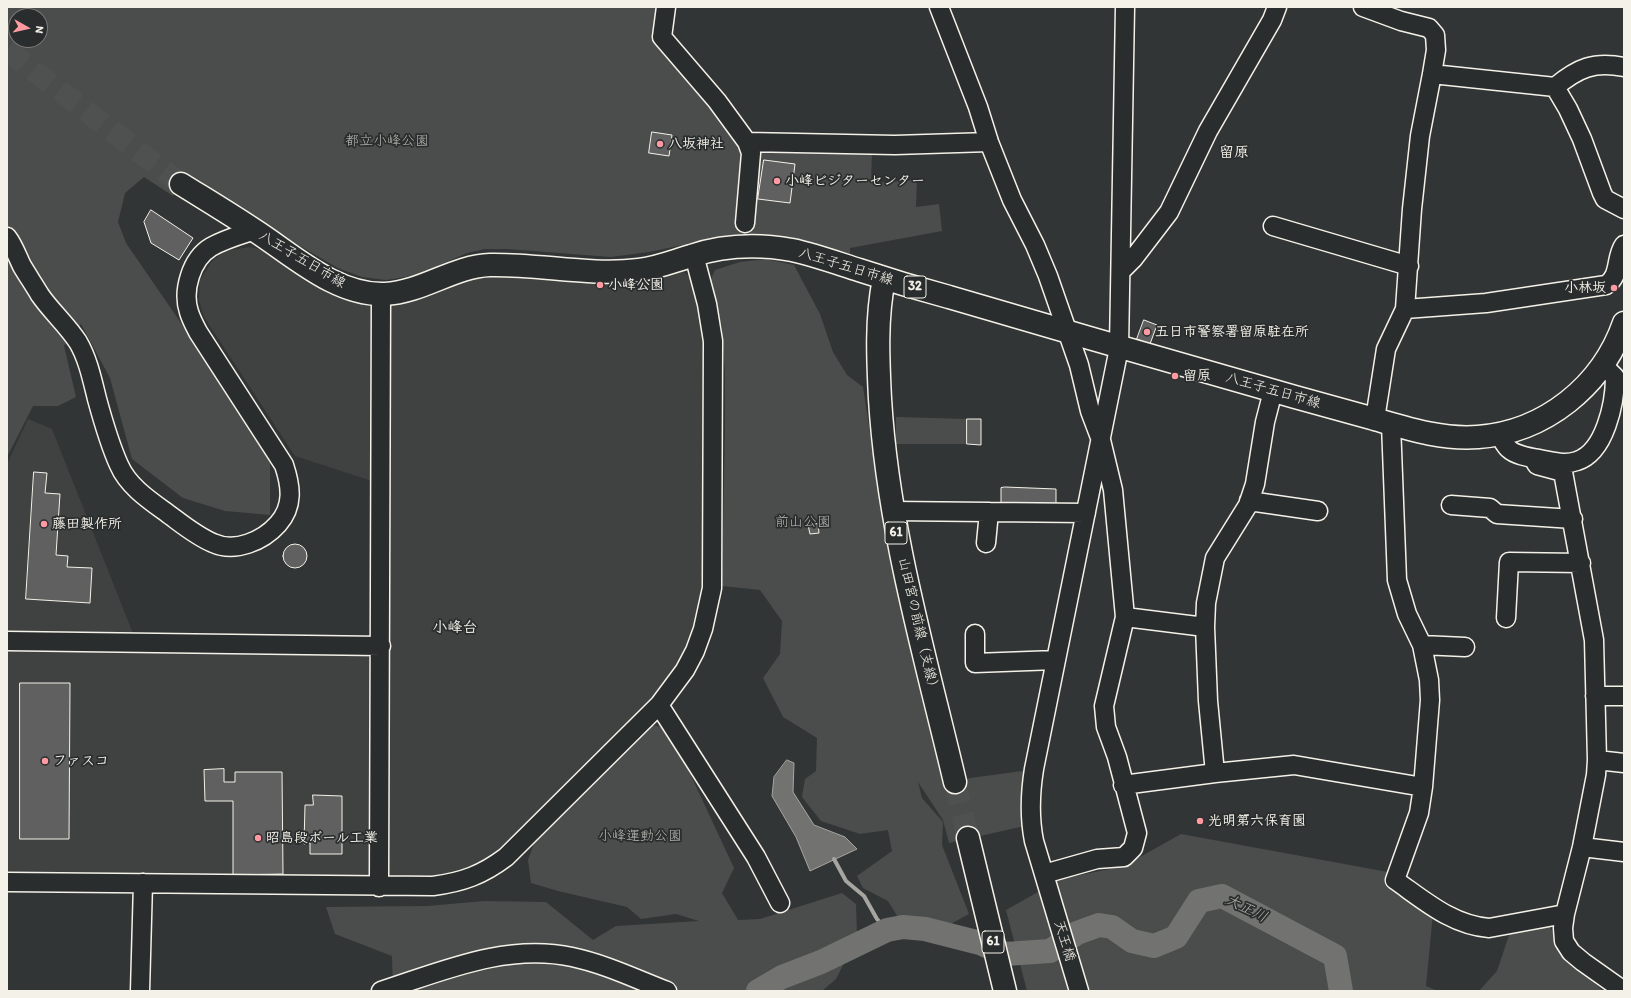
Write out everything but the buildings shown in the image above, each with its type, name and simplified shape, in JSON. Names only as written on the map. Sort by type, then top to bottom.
[{"type":"main road","name":"八王子五日市線","points":[[181,184],[332,280],[353,290],[381,294],[411,291],[460,272],[488,265],[615,272],[651,269],[694,255],[737,246],[777,248],[810,255],[884,279],[1119,348],[1383,422],[1448,437],[1476,437],[1499,434],[1526,426],[1559,409],[1583,389],[1603,366],[1615,346],[1624,323]]},
{"type":"main road","name":"山田宮の前線（支線）","points":[[884,279],[880,297],[879,382],[883,442],[892,511],[899,549],[955,782]]},
{"type":"main road","name":"61","points":[[968,838],[1005,991]]},
{"type":"street","points":[[666,7],[662,37],[717,101],[747,142],[751,153],[745,223]]},
{"type":"street","points":[[939,7],[1012,200],[1035,245],[1068,332],[1079,365],[1090,411],[1101,440],[1114,498],[1126,617],[1104,706],[1106,727],[1117,757],[1136,833],[1133,848],[1124,857],[1096,859],[1044,874]]},
{"type":"street","name":"天王橋","points":[[1079,991],[1034,841],[1030,825],[1030,804],[1034,769],[1119,348],[1125,7]]},
{"type":"street","points":[[1121,271],[1133,259],[1169,212],[1208,131],[1272,20],[1277,7]]},
{"type":"street","points":[[1363,7],[1401,21],[1429,28],[1435,34],[1436,50],[1420,136],[1412,209],[1405,309],[1386,349],[1383,422],[1397,580],[1407,614],[1422,645],[1429,680],[1430,700],[1423,787],[1419,813],[1395,880],[1450,918],[1472,926],[1489,928],[1565,914]]},
{"type":"street","points":[[1432,74],[1555,87],[1581,68],[1598,66],[1624,67]]},
{"type":"street","points":[[1555,87],[1568,109],[1582,139],[1605,199],[1624,209]]},
{"type":"street","points":[[747,142],[895,145],[989,142]]},
{"type":"street","points":[[1273,226],[1409,266]]},
{"type":"street","points":[[7,237],[12,243],[22,266],[43,299],[78,342],[88,362],[105,429],[119,466],[129,481],[147,499],[199,536],[214,544],[230,546],[245,545],[258,540],[273,529],[285,516],[290,501],[290,482],[284,465],[198,332],[189,311],[188,292],[190,273],[198,259],[210,247],[255,230]]},
{"type":"street","points":[[1405,309],[1486,303],[1606,284],[1614,278],[1621,249],[1624,245]]},
{"type":"street","points":[[7,882],[379,887],[433,886],[468,879],[489,870],[506,857],[659,705],[685,670],[704,629],[712,588],[713,341],[707,304],[694,255]]},
{"type":"street","points":[[379,887],[381,294]]},
{"type":"street","points":[[1499,434],[1509,450],[1533,458],[1559,462],[1573,462],[1587,456],[1595,449],[1606,426],[1615,384],[1615,377],[1603,366]]},
{"type":"street","points":[[1215,773],[1208,701],[1205,627],[1206,602],[1215,558],[1249,501],[1255,484],[1265,422],[1274,391]]},
{"type":"street","points":[[1533,458],[1537,465],[1564,472],[1594,640],[1597,760],[1596,775],[1582,847],[1565,914],[1563,928],[1564,941],[1571,952],[1624,991]]},
{"type":"street","points":[[892,511],[989,512],[1088,504],[1104,493],[1114,498]]},
{"type":"street","points":[[1249,501],[1318,511]]},
{"type":"street","points":[[1451,505],[1490,508],[1497,514],[1572,519]]},
{"type":"street","points":[[986,542],[989,512]]},
{"type":"street","points":[[1506,618],[1509,562],[1581,563]]},
{"type":"street","points":[[1126,617],[1205,627]]},
{"type":"street","points":[[974,634],[975,663],[1056,660]]},
{"type":"street","points":[[7,641],[381,646]]},
{"type":"street","points":[[1422,645],[1465,647]]},
{"type":"street","points":[[1595,696],[1624,696]]},
{"type":"street","points":[[659,705],[756,857],[780,903]]},
{"type":"street","points":[[1597,760],[1624,763]]},
{"type":"street","points":[[1123,785],[1215,773],[1294,765],[1423,787]]},
{"type":"street","points":[[1582,847],[1624,852]]},
{"type":"street","points":[[140,991],[143,883]]},
{"type":"street","points":[[381,991],[487,957],[531,953],[573,958],[667,991]]},
{"type":"shaded area","points":[[249,247],[264,250],[339,295],[368,304],[396,304],[425,295],[456,281],[483,274],[676,268],[693,278],[705,324],[703,594],[695,635],[667,687],[513,840],[477,866],[454,875],[424,879],[233,875],[7,873],[7,464],[28,419],[52,429],[134,636],[381,646],[372,481],[295,456],[204,317],[199,300],[200,280],[213,260],[226,251]]},
{"type":"shaded area","points":[[787,760],[794,763],[793,792],[814,825],[845,837],[857,849],[810,871],[796,837],[772,796],[774,777]]},
{"type":"green space","name":"都立小峰公園","points":[[7,7],[675,7],[670,39],[760,147],[872,151],[871,183],[917,180],[916,207],[939,204],[942,231],[850,248],[850,257],[802,244],[796,238],[736,234],[649,252],[611,257],[507,249],[485,249],[467,253],[417,275],[386,280],[362,277],[338,268],[260,223],[185,176],[173,196],[144,177],[125,193],[118,222],[126,243],[236,403],[270,462],[270,515],[225,511],[183,498],[132,459],[110,378],[81,324],[64,346],[76,397],[58,406],[33,406],[7,457]]},
{"type":"green space","name":"前山公園","points":[[766,259],[794,265],[820,314],[833,352],[847,375],[863,387],[889,557],[944,785],[970,778],[1030,770],[1029,825],[949,843],[943,820],[918,782],[922,798],[943,822],[942,845],[969,914],[945,927],[899,919],[888,901],[863,888],[857,876],[892,851],[888,830],[860,834],[821,821],[802,797],[805,779],[816,771],[817,738],[783,717],[763,678],[780,654],[782,621],[760,590],[722,586],[725,373],[722,327],[710,281],[715,270],[740,262]]},
{"type":"green space","points":[[896,417],[967,419],[967,444],[896,444]]},
{"type":"green space","name":"小峰運動公園","points":[[652,725],[667,728],[680,752],[734,868],[722,893],[738,920],[760,919],[842,893],[856,904],[857,937],[836,979],[822,991],[393,991],[392,956],[335,934],[326,907],[428,906],[484,901],[546,902],[593,940],[616,926],[699,921],[676,914],[641,919],[627,907],[558,891],[531,883],[528,860],[536,838]]},
{"type":"green space","points":[[1181,834],[1388,872],[1434,903],[1426,986],[1438,991],[1027,991],[1006,910],[1061,879],[1124,866]]},
{"type":"green space","points":[[1546,921],[1569,958],[1603,991],[1479,991],[1497,971],[1511,929]]},
{"type":"waterway","points":[[834,859],[846,881],[864,896],[877,919],[887,930]]},
{"type":"waterway","name":"大正川","points":[[758,991],[782,977],[821,962],[887,930],[903,927],[925,929],[980,943],[1005,954],[1050,951],[1077,933],[1099,925],[1112,927],[1132,941],[1154,946],[1176,937],[1199,901],[1222,896],[1335,956],[1341,991]]},
{"type":"tunnel","points":[[7,50],[181,184]]},
{"type":"tunnel","points":[[955,782],[968,838]]},
{"type":"place","name":"八坂神社","points":[[660,144]]},
{"type":"place","name":"小峰ビジターセンター","points":[[777,181]]},
{"type":"place","name":"小峰公園","points":[[600,285]]},
{"type":"place","name":"小林坂","points":[[1614,288]]},
{"type":"place","name":"五日市警察署留原駐在所","points":[[1147,332]]},
{"type":"place","name":"留原","points":[[1175,376]]},
{"type":"place","name":"藤田製作所","points":[[44,524]]},
{"type":"place","name":"ファスコ","points":[[45,761]]},
{"type":"place","name":"光明第六保育園","points":[[1200,821]]},
{"type":"place","name":"昭島段ボール工業","points":[[258,838]]},
{"type":"district","name":"留原","points":[[1234,153]]},
{"type":"district","name":"小峰台","points":[[455,628]]}]
